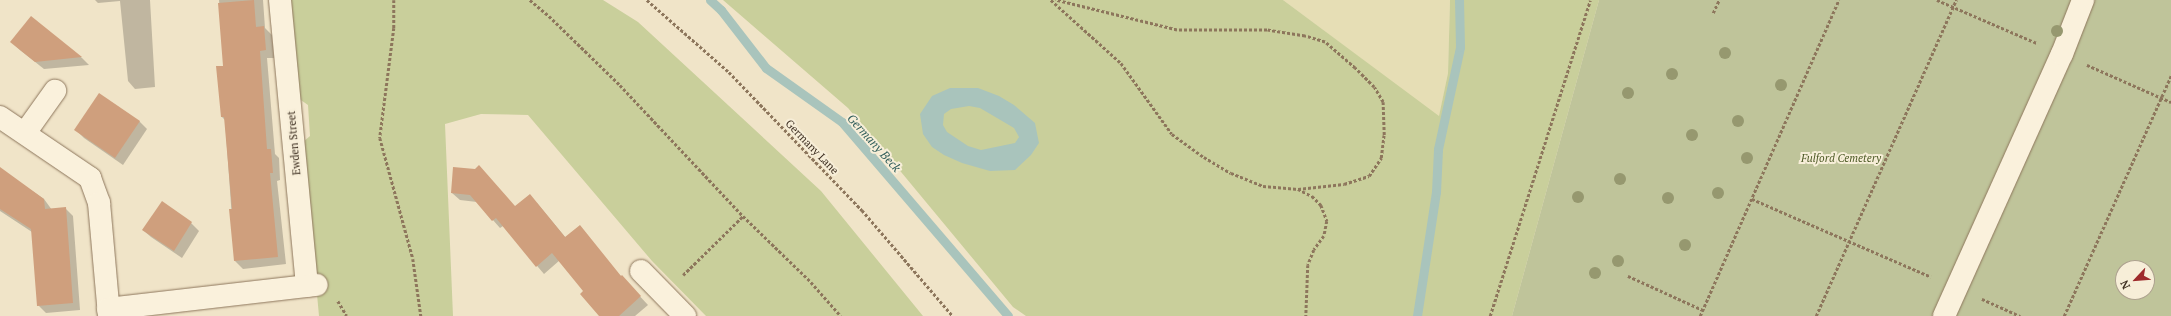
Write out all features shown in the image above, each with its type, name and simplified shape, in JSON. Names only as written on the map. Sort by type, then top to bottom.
[{"type":"street","name":"Ewden Street","points":[[0,117],[90,178],[99,203],[108,313],[312,286],[280,0]]},
{"type":"street","points":[[1944,316],[2062,54],[2083,0]]},
{"type":"street","points":[[25,133],[55,91]]},
{"type":"street","points":[[641,271],[664,293],[680,314]]},
{"type":"path","points":[[394,0],[394,28],[380,138],[413,259],[421,316]]},
{"type":"path","points":[[530,0],[549,16],[620,85],[743,216],[811,282],[841,316]]},
{"type":"path","name":"Germany Lane","points":[[647,0],[729,72],[862,210],[953,316]]},
{"type":"path","points":[[1050,0],[1121,63],[1172,134],[1204,157],[1231,173],[1263,186],[1298,189],[1344,184],[1369,176],[1382,158],[1384,136],[1383,102],[1374,87],[1325,42],[1305,36],[1267,30],[1177,30],[1056,0]]},
{"type":"path","points":[[1490,316],[1590,0]]},
{"type":"path","points":[[1713,13],[1719,0]]},
{"type":"path","points":[[1700,316],[1839,0]]},
{"type":"path","points":[[1816,316],[1956,0]]},
{"type":"path","points":[[2064,316],[2171,76]]},
{"type":"path","points":[[1298,189],[1312,196],[1320,205],[1327,221],[1324,236],[1314,250],[1308,265],[1306,316]]},
{"type":"path","points":[[1752,199],[2020,316]]},
{"type":"path","points":[[664,293],[743,216]]},
{"type":"path","points":[[1628,276],[1703,310]]},
{"type":"shaded area","points":[[1283,0],[1450,0],[1448,73],[1439,117]]},
{"type":"green space","points":[[289,0],[603,0],[638,22],[821,191],[923,316],[706,316],[652,261],[528,115],[481,114],[445,124],[453,316],[319,316],[303,142],[310,136],[308,105],[298,98]]},
{"type":"green space","points":[[723,0],[1283,0],[1439,116],[1448,73],[1450,0],[1599,0],[1512,316],[1026,316],[1013,307],[848,108]]},
{"type":"green space","name":"Fulford Cemetery","points":[[1599,0],[2171,0],[2171,316],[1512,316]]},
{"type":"water","points":[[950,88],[978,88],[999,96],[1014,105],[1035,123],[1039,143],[1031,155],[1015,170],[990,171],[962,163],[944,155],[932,147],[923,134],[920,114],[932,96]],"holes":[[[969,106],[980,108],[1014,128],[1019,137],[1015,143],[981,150],[968,146],[947,132],[943,125],[944,114],[951,109]]]},
{"type":"building","points":[[254,0],[256,27],[264,26],[266,50],[260,51],[267,149],[271,149],[273,173],[270,173],[278,257],[234,261],[229,209],[232,209],[224,117],[221,117],[216,66],[223,66],[218,3]]},
{"type":"building","points":[[31,16],[82,57],[35,62],[10,42]]},
{"type":"building","points":[[99,93],[140,121],[115,158],[74,130]]},
{"type":"building","points":[[479,165],[515,206],[530,194],[565,237],[580,225],[621,276],[622,275],[641,296],[619,316],[599,316],[580,294],[583,291],[552,253],[536,267],[496,218],[492,221],[470,195],[451,193],[453,167],[475,169]]},
{"type":"building","points":[[0,167],[44,199],[45,209],[66,207],[73,303],[37,306],[31,229],[0,209]]},
{"type":"building","points":[[162,201],[192,222],[174,251],[142,230]]},
{"type":"waterway","name":"Germany Beck","points":[[710,0],[721,10],[766,68],[842,122],[1008,316]]},
{"type":"waterway","points":[[1417,316],[1436,192],[1438,149],[1460,47],[1459,0]]}]
